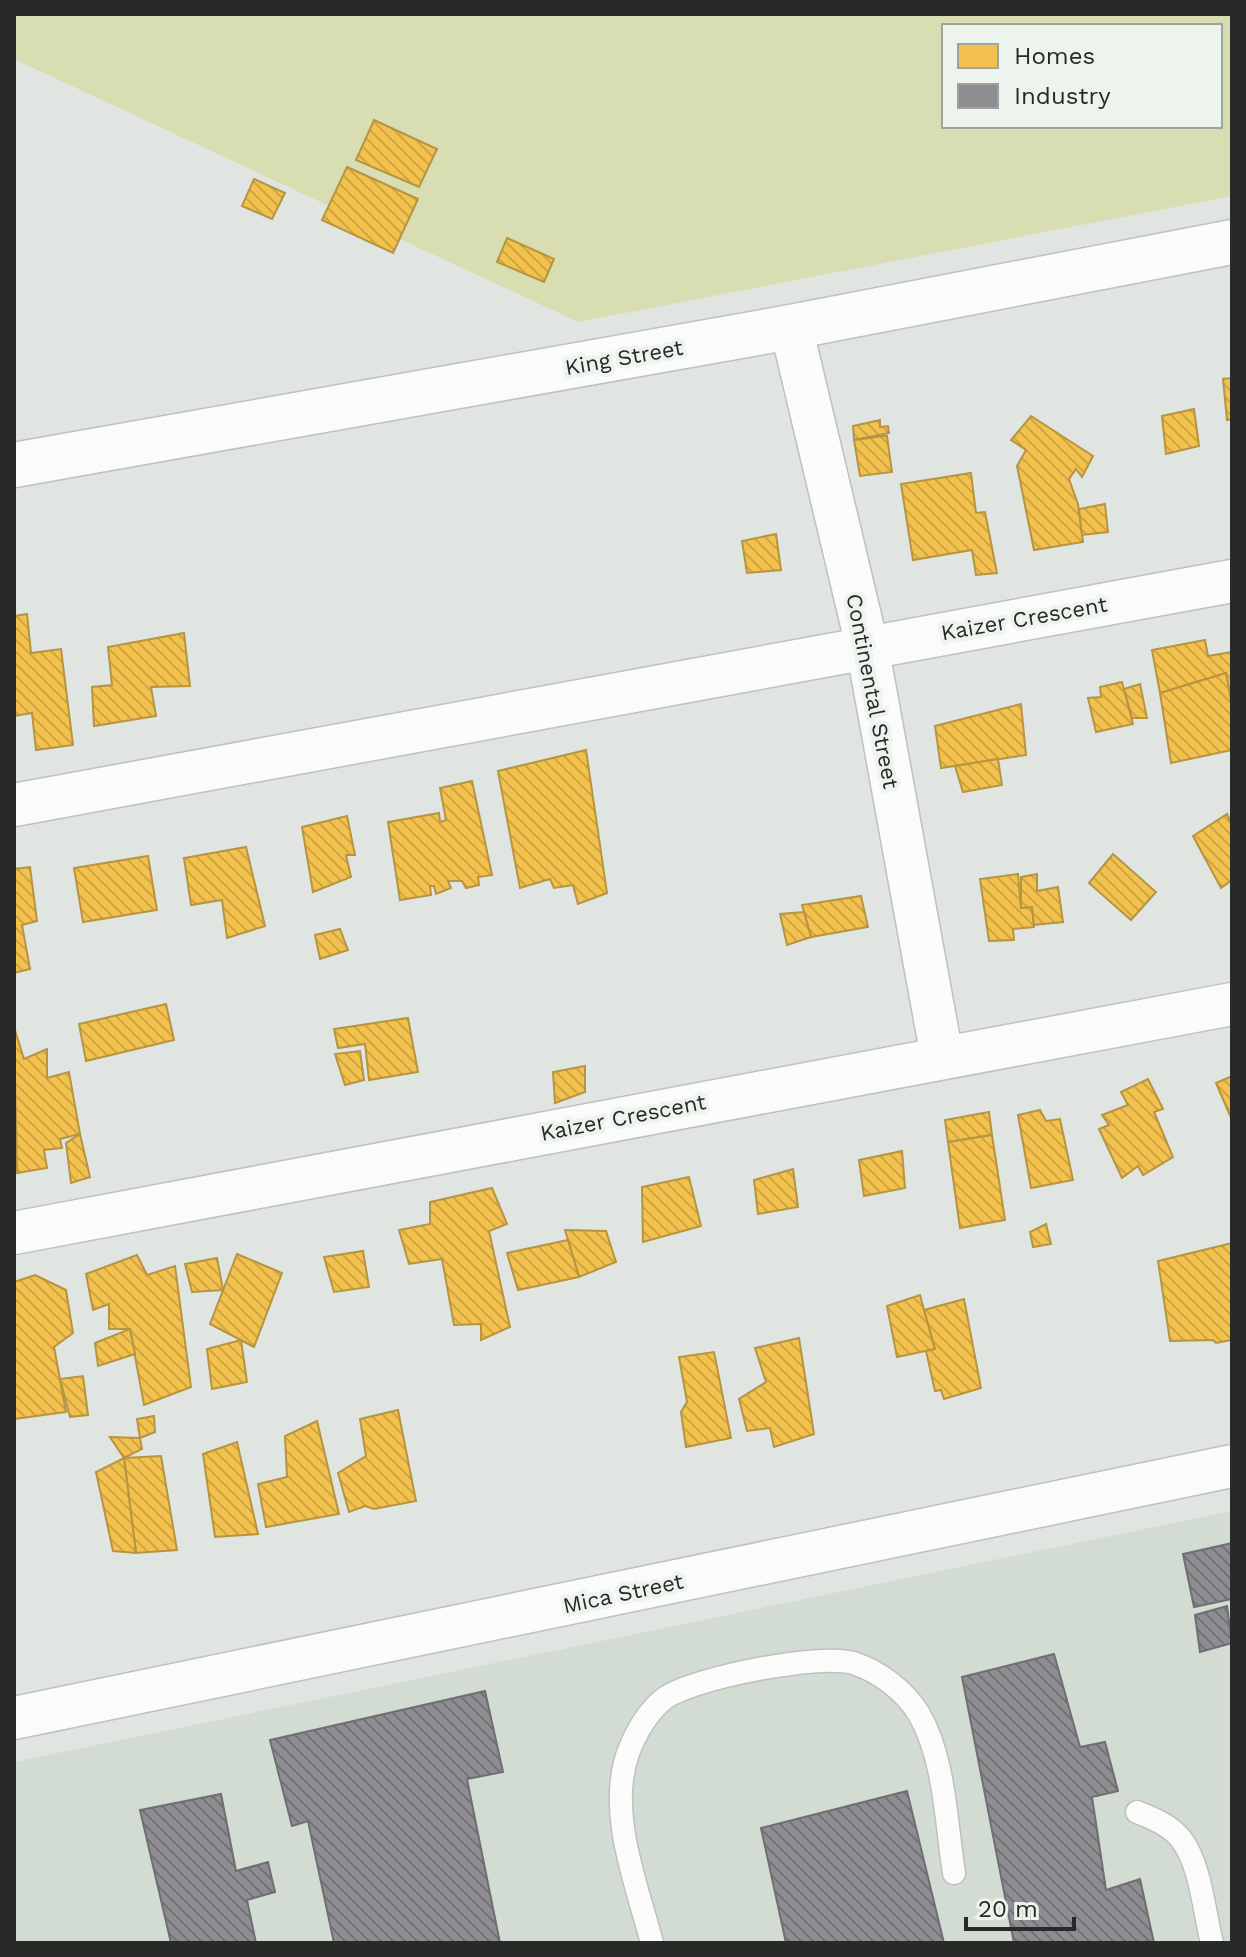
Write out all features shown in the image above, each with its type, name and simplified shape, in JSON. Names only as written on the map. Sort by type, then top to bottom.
[{"type":"street","name":"King Street","points":[[14,465],[791,327],[1232,242]]},
{"type":"street","name":"Continental Street","points":[[791,327],[867,646],[942,1057]]},
{"type":"street","name":"Kaizer Crescent","points":[[14,805],[1232,581]]},
{"type":"street","name":"Kaizer Crescent","points":[[14,1233],[1232,1004]]},
{"type":"street","name":"Mica Street","points":[[14,1718],[1232,1466]]},
{"type":"lane","points":[[652,1943],[623,1819],[622,1777],[627,1756],[645,1720],[665,1698],[681,1689],[735,1674],[835,1660],[873,1671],[902,1693],[919,1714],[930,1740],[954,1873]]},
{"type":"lane","points":[[1137,1812],[1161,1823],[1181,1839],[1193,1866],[1212,1943]]},
{"type":"shaded area","points":[[1232,1511],[1232,1943],[14,1943],[14,1762]]},
{"type":"green space","points":[[14,14],[1232,14],[1232,196],[578,322],[14,59]]},
{"type":"building: Homes","points":[[374,120],[437,149],[419,187],[356,160]]},
{"type":"building: Homes","points":[[347,167],[418,199],[393,253],[322,220]]},
{"type":"building: Homes","points":[[254,179],[285,193],[272,219],[242,206]]},
{"type":"building: Homes","points":[[507,238],[554,259],[544,282],[497,262]]},
{"type":"building: Homes","points":[[1232,378],[1232,419],[1227,420],[1223,379]]},
{"type":"building: Homes","points":[[1194,409],[1199,446],[1166,454],[1162,416]]},
{"type":"building: Homes","points":[[1031,416],[1093,456],[1082,477],[1076,469],[1069,479],[1078,504],[1083,542],[1034,550],[1017,466],[1026,450],[1011,440]]},
{"type":"building: Homes","points":[[880,420],[880,427],[888,426],[889,433],[854,440],[853,426]]},
{"type":"building: Homes","points":[[887,436],[892,472],[860,476],[854,440]]},
{"type":"building: Homes","points":[[971,473],[976,513],[985,512],[997,573],[976,575],[972,550],[913,560],[901,484]]},
{"type":"building: Homes","points":[[1105,504],[1108,532],[1082,535],[1079,509]]},
{"type":"building: Homes","points":[[776,534],[781,570],[747,573],[742,541]]},
{"type":"building: Homes","points":[[27,614],[31,653],[61,649],[73,745],[36,750],[32,713],[14,716],[14,616]]},
{"type":"building: Homes","points":[[184,633],[190,686],[151,687],[156,716],[94,726],[92,687],[112,685],[108,647]]},
{"type":"building: Homes","points":[[1205,640],[1208,656],[1232,652],[1232,706],[1226,673],[1160,693],[1152,650]]},
{"type":"building: Homes","points":[[1226,673],[1232,706],[1232,750],[1171,763],[1160,693]]},
{"type":"building: Homes","points":[[1122,682],[1133,724],[1096,732],[1088,698],[1101,697],[1100,687]]},
{"type":"building: Homes","points":[[1140,684],[1147,718],[1132,718],[1124,689]]},
{"type":"building: Homes","points":[[1021,704],[1026,755],[941,768],[935,726]]},
{"type":"building: Homes","points":[[586,750],[607,893],[578,904],[573,885],[554,888],[550,879],[520,888],[498,771]]},
{"type":"building: Homes","points":[[998,759],[1002,785],[963,792],[955,766]]},
{"type":"building: Homes","points":[[472,781],[492,875],[478,877],[479,885],[466,888],[462,881],[448,881],[451,888],[436,894],[434,886],[430,886],[431,895],[400,900],[388,822],[439,813],[440,822],[446,820],[440,788]]},
{"type":"building: Homes","points":[[1227,814],[1232,824],[1232,880],[1221,888],[1193,836]]},
{"type":"building: Homes","points":[[347,816],[355,855],[346,855],[351,877],[313,892],[302,827]]},
{"type":"building: Homes","points":[[246,847],[265,926],[227,938],[222,900],[191,905],[184,858]]},
{"type":"building: Homes","points":[[1113,854],[1156,892],[1131,920],[1089,883]]},
{"type":"building: Homes","points":[[148,856],[157,910],[83,922],[74,868]]},
{"type":"building: Homes","points":[[30,867],[37,921],[22,925],[30,969],[14,973],[14,869]]},
{"type":"building: Homes","points":[[1018,874],[1021,908],[1032,907],[1034,927],[1013,929],[1014,940],[989,941],[980,879]]},
{"type":"building: Homes","points":[[1037,874],[1037,891],[1058,887],[1063,922],[1034,925],[1032,907],[1021,908],[1021,877]]},
{"type":"building: Homes","points":[[861,896],[868,927],[811,937],[802,905]]},
{"type":"building: Homes","points":[[804,912],[811,937],[787,945],[780,914]]},
{"type":"building: Homes","points":[[340,929],[348,950],[320,959],[315,935]]},
{"type":"building: Homes","points":[[166,1004],[174,1040],[86,1061],[79,1024]]},
{"type":"building: Homes","points":[[408,1018],[418,1072],[369,1080],[365,1044],[338,1048],[334,1029]]},
{"type":"building: Homes","points":[[14,1027],[24,1059],[47,1049],[47,1078],[69,1072],[80,1134],[60,1139],[62,1148],[44,1150],[47,1168],[17,1173]]},
{"type":"building: Homes","points":[[360,1051],[364,1080],[345,1085],[335,1054]]},
{"type":"building: Homes","points":[[585,1066],[585,1092],[555,1103],[553,1072]]},
{"type":"building: Homes","points":[[1232,1076],[1232,1120],[1216,1083]]},
{"type":"building: Homes","points":[[1148,1079],[1163,1109],[1154,1112],[1173,1157],[1143,1175],[1138,1166],[1122,1178],[1099,1129],[1109,1125],[1102,1115],[1128,1105],[1121,1092]]},
{"type":"building: Homes","points":[[1040,1110],[1046,1121],[1060,1119],[1073,1180],[1031,1188],[1018,1115]]},
{"type":"building: Homes","points":[[989,1112],[992,1135],[948,1142],[945,1120]]},
{"type":"building: Homes","points":[[80,1134],[90,1177],[71,1183],[66,1143]]},
{"type":"building: Homes","points":[[992,1135],[1005,1220],[960,1228],[948,1142]]},
{"type":"building: Homes","points":[[902,1151],[905,1188],[864,1196],[859,1160]]},
{"type":"building: Homes","points":[[793,1169],[798,1207],[758,1214],[754,1180]]},
{"type":"building: Homes","points":[[689,1177],[701,1226],[643,1242],[642,1187]]},
{"type":"building: Homes","points":[[492,1188],[507,1224],[489,1231],[510,1327],[481,1340],[481,1324],[454,1325],[442,1259],[409,1264],[399,1230],[430,1224],[430,1202]]},
{"type":"building: Homes","points":[[1046,1224],[1051,1244],[1033,1247],[1030,1232]]},
{"type":"building: Homes","points":[[565,1230],[606,1231],[616,1262],[579,1277]]},
{"type":"building: Homes","points":[[568,1240],[579,1277],[518,1290],[507,1253]]},
{"type":"building: Homes","points":[[1232,1243],[1232,1340],[1216,1343],[1213,1340],[1170,1341],[1158,1261]]},
{"type":"building: Homes","points":[[363,1251],[369,1287],[334,1292],[324,1257]]},
{"type":"building: Homes","points":[[237,1254],[282,1273],[254,1347],[210,1324]]},
{"type":"building: Homes","points":[[137,1255],[147,1275],[175,1266],[191,1387],[144,1405],[130,1329],[109,1329],[109,1304],[93,1310],[86,1274]]},
{"type":"building: Homes","points":[[217,1258],[223,1290],[192,1292],[185,1264]]},
{"type":"building: Homes","points":[[35,1275],[66,1290],[73,1333],[54,1347],[66,1412],[14,1419],[14,1282]]},
{"type":"building: Homes","points":[[920,1295],[935,1349],[897,1357],[887,1306]]},
{"type":"building: Homes","points":[[964,1299],[981,1388],[944,1399],[941,1390],[935,1391],[926,1351],[935,1349],[924,1310]]},
{"type":"building: Homes","points":[[130,1329],[135,1354],[98,1366],[95,1343]]},
{"type":"building: Homes","points":[[799,1338],[814,1434],[774,1447],[770,1428],[747,1431],[739,1399],[766,1382],[755,1348]]},
{"type":"building: Homes","points":[[241,1340],[247,1382],[212,1389],[207,1349]]},
{"type":"building: Homes","points":[[714,1352],[731,1438],[686,1447],[681,1412],[687,1402],[679,1357]]},
{"type":"building: Homes","points":[[83,1376],[88,1415],[70,1417],[60,1379]]},
{"type":"building: Homes","points":[[398,1410],[416,1501],[374,1509],[365,1506],[349,1512],[338,1473],[366,1456],[360,1419]]},
{"type":"building: Homes","points":[[154,1416],[155,1432],[140,1438],[137,1419]]},
{"type":"building: Homes","points":[[317,1421],[339,1514],[266,1527],[258,1484],[287,1477],[285,1436]]},
{"type":"building: Homes","points":[[110,1437],[140,1438],[142,1449],[124,1458]]},
{"type":"building: Homes","points":[[237,1442],[258,1534],[215,1537],[203,1454]]},
{"type":"building: Homes","points":[[161,1456],[177,1550],[136,1553],[124,1458]]},
{"type":"building: Homes","points":[[124,1458],[136,1553],[113,1551],[96,1472]]},
{"type":"building: Industry","points":[[1232,1543],[1232,1599],[1194,1607],[1183,1554]]},
{"type":"building: Industry","points":[[1227,1606],[1232,1643],[1200,1652],[1195,1615]]},
{"type":"building: Industry","points":[[1054,1654],[1080,1747],[1105,1742],[1118,1791],[1092,1797],[1106,1890],[1140,1879],[1154,1943],[1014,1943],[962,1677]]},
{"type":"building: Industry","points":[[485,1691],[503,1772],[467,1779],[500,1943],[334,1943],[308,1821],[292,1826],[270,1740]]},
{"type":"building: Industry","points":[[907,1791],[944,1943],[786,1943],[761,1828]]},
{"type":"building: Industry","points":[[221,1794],[236,1871],[268,1862],[275,1892],[247,1900],[256,1943],[171,1943],[140,1810]]}]
